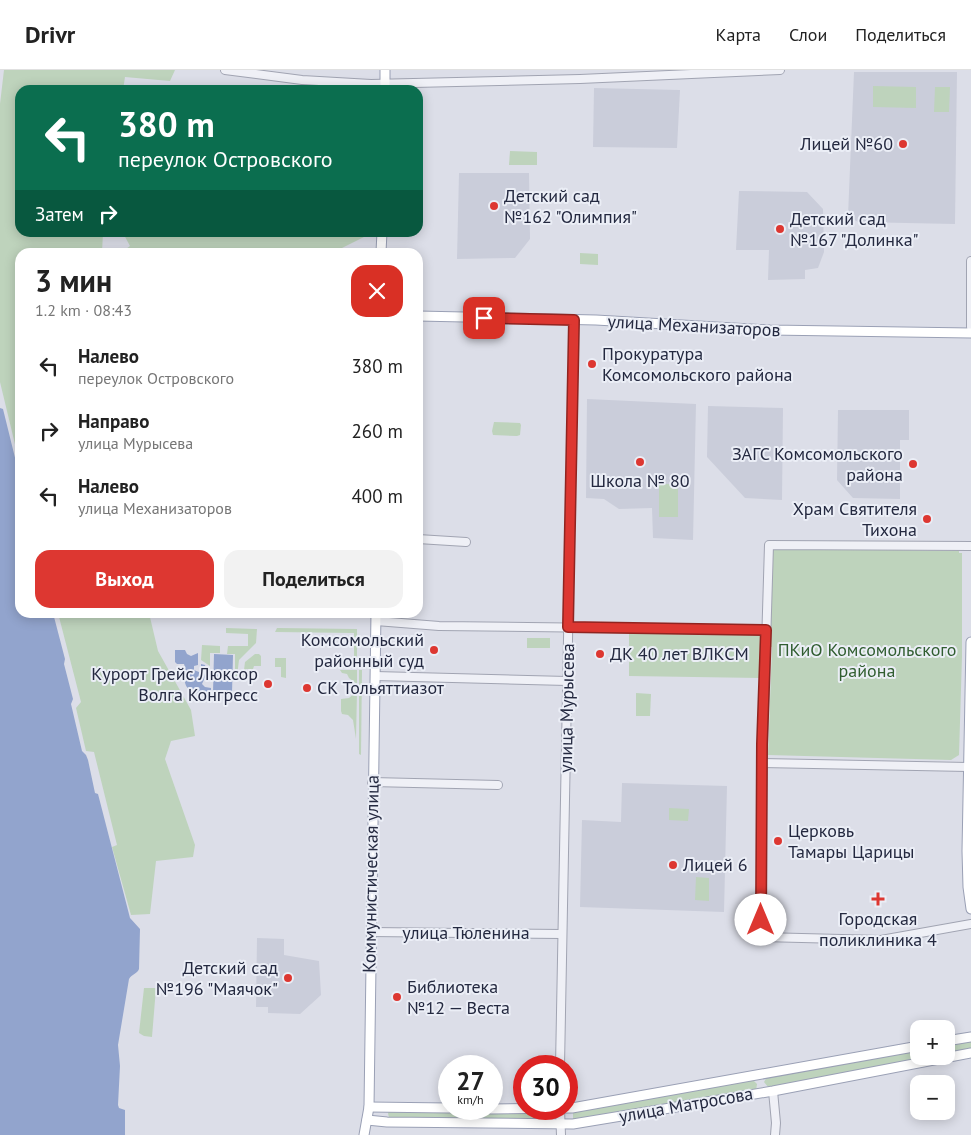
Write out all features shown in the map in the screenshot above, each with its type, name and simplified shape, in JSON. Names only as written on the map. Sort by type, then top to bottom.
[{"type":"main road","points":[[385,70],[385,85]]},
{"type":"main road","name":"улица Механизаторов","points":[[423,316],[574,320],[770,330],[971,333]]},
{"type":"main road","name":"Коммунистическая улица","points":[[364,1135],[369,1108],[372,782],[376,618]]},
{"type":"main road","points":[[971,642],[966,851],[971,909]]},
{"type":"main road","points":[[955,1039],[971,1036]]},
{"type":"main road","name":"улица Матросова","points":[[578,1106],[758,1076],[910,1048]]},
{"type":"main road","name":"улица Матросова","points":[[367,1120],[387,1122],[573,1124],[971,1054]]},
{"type":"main road","points":[[758,1076],[761,1092]]},
{"type":"main road","points":[[369,1108],[438,1108]]},
{"type":"street","points":[[225,70],[302,80],[378,85]]},
{"type":"street","points":[[411,85],[780,70]]},
{"type":"street","points":[[971,260],[971,328]]},
{"type":"street","name":"улица Мурысева","points":[[560,1055],[574,320]]},
{"type":"street","points":[[423,539],[466,542]]},
{"type":"street","points":[[971,546],[769,545],[762,763],[761,937],[881,940],[971,924]]},
{"type":"street","points":[[383,618],[439,626],[766,630]]},
{"type":"street","points":[[375,676],[567,681]]},
{"type":"street","points":[[762,763],[968,767]]},
{"type":"street","points":[[372,782],[498,785]]},
{"type":"street","name":"улица Тюленина","points":[[371,932],[562,934]]},
{"type":"street","points":[[774,1090],[776,1123],[774,1135]]},
{"type":"street","points":[[560,1120],[561,1135]]},
{"type":"shaded area","name":"Лицей №60","points":[[854,72],[957,72],[955,224],[858,222],[848,216]]},
{"type":"shaded area","points":[[594,88],[680,90],[677,148],[593,147]]},
{"type":"shaded area","name":"Детский сад №162 \"Олимпия\"","points":[[459,173],[529,173],[530,239],[515,258],[457,259]]},
{"type":"shaded area","name":"Детский сад №167 \"Долинка\"","points":[[739,191],[807,192],[823,209],[824,252],[818,268],[805,270],[805,279],[768,280],[769,250],[736,250]]},
{"type":"shaded area","name":"Школа № 80","points":[[587,399],[696,404],[693,540],[653,538],[652,508],[619,509],[604,499],[586,498]]},
{"type":"shaded area","points":[[708,406],[783,408],[782,500],[745,498],[707,457]]},
{"type":"shaded area","points":[[838,410],[909,410],[909,440],[900,440],[900,499],[853,498],[837,480]]},
{"type":"shaded area","name":"Лицей 6","points":[[622,783],[727,786],[724,912],[580,907],[582,820],[621,822]]},
{"type":"shaded area","name":"Детский сад №196 \"Маячок\"","points":[[257,938],[284,939],[284,955],[319,961],[321,995],[300,1014],[268,1013],[268,1007],[256,1007]]},
{"type":"green space","points":[[4,70],[175,70],[170,81],[125,77],[124,85],[15,85],[15,237],[103,237],[102,248],[15,248],[15,444],[0,382],[0,104]]},
{"type":"green space","points":[[873,86],[916,87],[916,108],[873,107]]},
{"type":"green space","points":[[935,87],[950,87],[949,112],[934,112]]},
{"type":"green space","points":[[510,151],[537,152],[537,165],[509,165]]},
{"type":"green space","points":[[125,237],[364,237],[342,248],[127,248],[130,246]]},
{"type":"green space","points":[[580,253],[598,254],[598,265],[580,264]]},
{"type":"green space","points":[[494,422],[520,423],[520,435],[493,435]]},
{"type":"green space","points":[[659,484],[678,484],[678,517],[659,517]]},
{"type":"green space","name":"ПКиО Комсомольского района","points":[[771,548],[959,551],[959,553],[962,553],[962,656],[959,755],[951,760],[768,755],[772,647],[768,647]]},
{"type":"green space","points":[[59,618],[150,618],[158,651],[191,710],[195,736],[171,741],[165,759],[195,845],[193,857],[156,861],[150,914],[131,915],[112,847],[117,845],[94,752],[86,751],[76,708],[81,702]]},
{"type":"green space","points":[[226,628],[257,629],[256,643],[239,660],[237,676],[235,676],[235,654],[227,654],[228,646],[248,646],[248,634],[226,633]]},
{"type":"green space","points":[[277,628],[357,629],[357,661],[340,661],[342,659],[354,659],[354,633],[275,632]]},
{"type":"green space","points":[[629,631],[761,634],[760,678],[629,676]]},
{"type":"green space","points":[[527,638],[550,638],[550,648],[527,648]]},
{"type":"green space","points":[[202,645],[220,646],[220,653],[210,653],[210,666],[201,660]]},
{"type":"green space","points":[[255,654],[261,656],[261,666],[246,669],[243,678],[245,662]]},
{"type":"green space","points":[[275,658],[286,658],[286,678],[281,677],[281,667],[275,667]]},
{"type":"green space","points":[[340,670],[357,670],[357,684],[347,674],[342,673]]},
{"type":"green space","points":[[359,670],[362,670],[361,755],[359,754]]},
{"type":"green space","points":[[357,691],[356,739],[353,720],[348,715],[342,714],[341,699],[349,698]]},
{"type":"green space","points":[[636,693],[651,694],[650,716],[636,716]]},
{"type":"green space","points":[[669,808],[689,809],[688,821],[669,820]]},
{"type":"green space","points":[[696,877],[709,878],[709,901],[695,900]]},
{"type":"green space","points":[[144,988],[156,988],[152,1037],[139,1033]]},
{"type":"green space","points":[[971,1040],[971,1050],[955,1053],[955,1043]]},
{"type":"green space","points":[[910,1051],[910,1061],[769,1088],[764,1082],[767,1077]]},
{"type":"green space","points":[[753,1080],[757,1084],[756,1091],[573,1122],[573,1120],[578,1120],[578,1110]]},
{"type":"green space","points":[[390,1110],[438,1111],[438,1119],[389,1118],[388,1113]]},
{"type":"green space","points":[[503,1111],[513,1112],[513,1120],[548,1120],[549,1122],[469,1120],[503,1120]]},
{"type":"water","points":[[0,408],[3,409],[15,458],[15,618],[54,618],[65,659],[64,664],[73,699],[71,704],[82,751],[88,760],[95,793],[98,794],[130,918],[140,929],[139,969],[129,979],[118,1045],[120,1066],[118,1105],[119,1108],[125,1110],[125,1135],[0,1135]]},
{"type":"water","points":[[175,650],[185,650],[191,656],[198,653],[198,665],[194,666],[194,670],[199,672],[201,664],[205,665],[207,673],[202,684],[205,687],[211,688],[211,695],[192,692],[186,686],[185,667],[184,664],[177,664],[175,662]]},
{"type":"water","points":[[214,654],[233,655],[232,693],[213,693]]},
{"type":"place","name":"Лицей №60","points":[[903,144]]},
{"type":"place","name":"Детский сад №162 \"Олимпия\"","points":[[494,206]]},
{"type":"place","name":"Детский сад №167 \"Долинка\"","points":[[780,229]]},
{"type":"place","name":"Прокуратура Комсомольского района","points":[[592,364]]},
{"type":"place","name":"Школа № 80","points":[[640,462]]},
{"type":"place","name":"ЗАГС Комсомольского района","points":[[913,464]]},
{"type":"place","name":"Храм Святителя Тихона","points":[[927,519]]},
{"type":"place","name":"Комсомольский районный суд","points":[[434,650]]},
{"type":"place","name":"ДК 40 лет ВЛКСМ","points":[[600,654]]},
{"type":"place","name":"Курорт Грейс Люксор Волга Конгресс","points":[[268,684]]},
{"type":"place","name":"СК Тольяттиазот","points":[[307,688]]},
{"type":"place","name":"Церковь Тамары Царицы","points":[[778,841]]},
{"type":"place","name":"Лицей 6","points":[[673,865]]},
{"type":"place","name":"Городская поликлиника 4","points":[[878,899]]},
{"type":"place","name":"Детский сад №196 \"Маячок\"","points":[[288,978]]},
{"type":"place","name":"Библиотека №12 — Веста","points":[[397,997]]},
{"type":"route","points":[[484,318],[574,320],[568,627],[766,630],[762,744],[761,920]]}]
